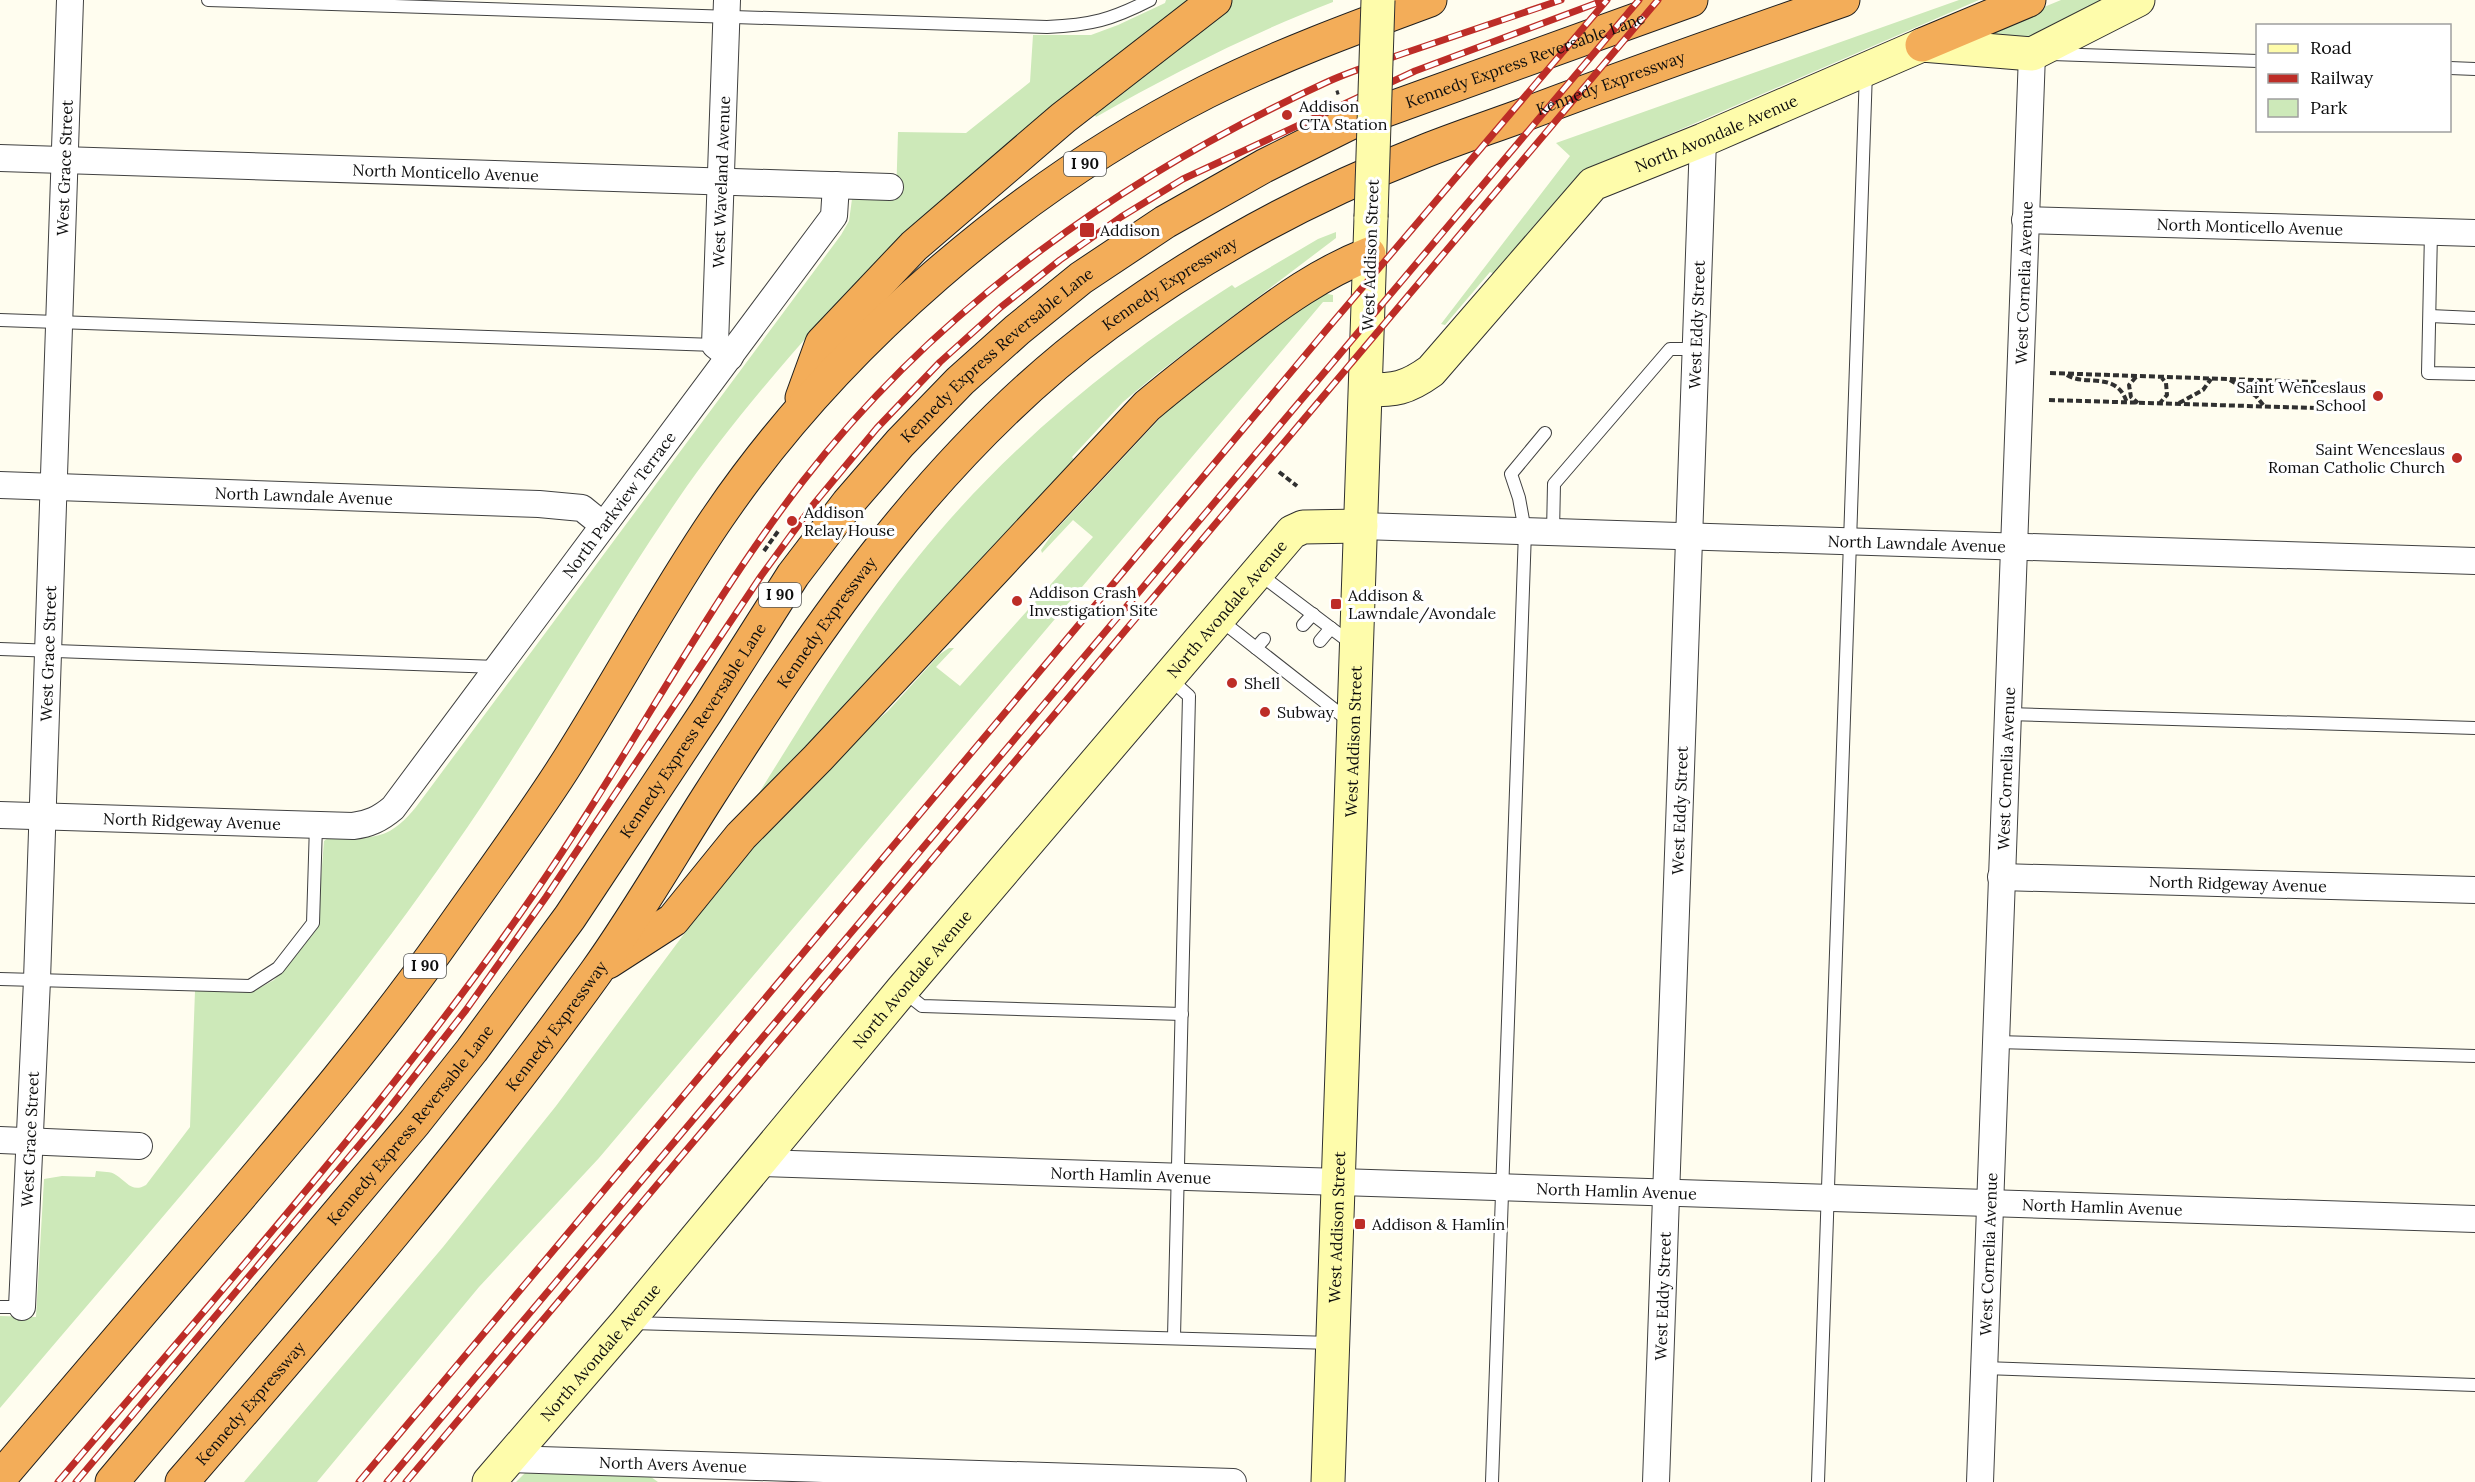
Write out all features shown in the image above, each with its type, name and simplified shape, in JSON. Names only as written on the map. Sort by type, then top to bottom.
[{"type":"highway","points":[[796,414],[822,343],[914,246],[1064,118],[1215,0]]},
{"type":"highway","name":"I 90","points":[[0,1478],[364,1047],[448,935],[562,769],[650,622],[719,515],[796,414],[826,381],[868,339],[955,261],[1044,191],[1126,136],[1205,93],[1290,53],[1430,0]]},
{"type":"highway","name":"Kennedy Express Reversable Lane","points":[[112,1482],[415,1122],[472,1050],[570,917],[706,712],[793,575],[848,503],[900,443],[960,381],[1017,330],[1081,278],[1165,222],[1264,166],[1350,123],[1691,0]]},
{"type":"highway","name":"Kennedy Expressway","points":[[182,1482],[328,1313],[440,1177],[599,967],[782,683],[888,536],[975,440],[1079,346],[1141,301],[1242,237],[1315,199],[1416,154],[1637,72],[1843,0]]},
{"type":"highway","points":[[1922,45],[2029,0]]},
{"type":"highway","points":[[599,967],[673,920],[741,836],[818,758],[1147,406],[1187,372],[1294,291],[1340,265],[1369,254]]},
{"type":"street","name":"West Grace Street","points":[[11,1307],[30,1141],[70,0]]},
{"type":"street","name":"West Addison Street","points":[[1328,1482],[1378,0]]},
{"type":"street","points":[[2032,54],[2138,0]]},
{"type":"street","name":"West Waveland Avenue","points":[[722,351],[721,182],[726,8]]},
{"type":"street","name":"North Avondale Avenue","points":[[1365,390],[1395,390],[1413,385],[1431,372],[1593,184],[1702,140],[1922,45],[2032,54]]},
{"type":"street","name":"West Cornelia Avenue","points":[[1980,1482],[2032,54]]},
{"type":"street","name":"West Eddy Street","points":[[1656,1482],[1702,140]]},
{"type":"street","name":"North Monticello Avenue","points":[[0,158],[890,187]]},
{"type":"street","name":"North Parkview Terrace","points":[[382,818],[393,808],[603,525],[722,351],[834,216],[836,185]]},
{"type":"street","name":"North Monticello Avenue","points":[[2025,220],[2475,233]]},
{"type":"street","name":"North Lawndale Avenue","points":[[0,484],[539,504],[582,508],[603,525]]},
{"type":"street","name":"North Avondale Avenue","points":[[498,1471],[626,1323],[902,990],[1292,532],[1303,526],[1360,526]]},
{"type":"street","name":"North Lawndale Avenue","points":[[1360,526],[2475,561]]},
{"type":"street","name":"North Ridgeway Avenue","points":[[0,815],[353,826],[368,824],[382,818]]},
{"type":"street","name":"North Ridgeway Avenue","points":[[2001,877],[2475,890]]},
{"type":"street","points":[[0,1140],[139,1146]]},
{"type":"street","name":"North Hamlin Avenue","points":[[759,1163],[2475,1219]]},
{"type":"street","name":"North Avers Avenue","points":[[498,1471],[1233,1482]]},
{"type":"lane","points":[[208,0],[726,8],[1057,27],[1103,21],[1150,0]]},
{"type":"lane","points":[[2032,54],[2256,61]]},
{"type":"lane","points":[[1818,1482],[1866,68]]},
{"type":"lane","points":[[2451,68],[2475,69]]},
{"type":"lane","points":[[2432,232],[2428,373],[2475,374]]},
{"type":"lane","points":[[2430,316],[2475,318]]},
{"type":"lane","points":[[0,320],[722,351]]},
{"type":"lane","points":[[1553,532],[1554,484],[1670,349],[1696,349]]},
{"type":"lane","points":[[1492,1482],[1525,531],[1519,498],[1511,474],[1545,433]]},
{"type":"lane","points":[[1257,572],[1356,648]]},
{"type":"lane","points":[[1287,612],[1296,602]]},
{"type":"lane","points":[[1303,625],[1313,614]]},
{"type":"lane","points":[[1218,618],[1260,644],[1354,725]]},
{"type":"lane","points":[[1320,640],[1331,628]]},
{"type":"lane","points":[[0,649],[498,667]]},
{"type":"lane","points":[[1168,677],[1189,696],[1174,1337]]},
{"type":"lane","points":[[2007,714],[2475,728]]},
{"type":"lane","points":[[0,978],[250,986],[278,969],[313,923],[316,825]]},
{"type":"lane","points":[[902,990],[922,1006],[1182,1014]]},
{"type":"lane","points":[[1996,1042],[2475,1056]]},
{"type":"lane","points":[[626,1323],[1333,1343]]},
{"type":"lane","points":[[1984,1368],[2475,1385]]},
{"type":"path","points":[[2050,373],[2316,382]]},
{"type":"path","points":[[2066,374],[2072,378],[2097,379],[2107,382],[2125,395],[2127,403]]},
{"type":"path","points":[[2136,376],[2129,385],[2129,392],[2131,398],[2138,403]]},
{"type":"path","points":[[2159,404],[2167,395],[2166,383],[2162,377]]},
{"type":"path","points":[[2176,404],[2203,390],[2211,379]]},
{"type":"path","points":[[2229,380],[2256,396],[2264,407]]},
{"type":"path","points":[[2049,400],[2315,408]]},
{"type":"path","points":[[1279,472],[1298,486]]},
{"type":"path","points":[[764,551],[779,530]]},
{"type":"green space","points":[[1166,0],[1194,0],[822,320],[765,386],[676,502],[482,805],[401,921],[347,993],[234,1133],[0,1408],[0,1316],[36,1317],[44,1179],[62,1176],[95,1177],[96,1171],[114,1174],[133,1187],[146,1185],[190,1127],[195,991],[254,991],[274,980],[291,962],[317,929],[324,841],[334,837],[360,838],[388,832],[416,807],[841,235],[849,221],[852,199],[896,199],[898,132],[966,133],[1030,82],[1033,35],[1091,35],[1118,25],[1165,3]]},
{"type":"green space","points":[[1232,0],[1333,0],[1333,2],[1212,55],[1096,117],[1091,110]]},
{"type":"green space","points":[[1959,0],[1979,0],[1587,170],[1572,183],[1495,274],[1490,272],[1445,325],[1441,324],[1570,156],[1556,143]]},
{"type":"green space","points":[[2061,0],[2108,0],[2028,40],[2019,36],[1982,37],[1981,33]]},
{"type":"green space","points":[[1336,232],[1336,238],[1123,402],[1072,457],[1076,462],[912,638],[754,801],[832,676],[895,586],[987,479],[1063,408],[1145,344],[1232,285],[1235,288],[1318,239]]},
{"type":"green space","points":[[1322,293],[1333,295],[1333,302],[1323,302],[599,1158],[479,1287],[317,1482],[244,1482],[443,1247],[556,1106],[748,848],[860,735],[888,711],[940,654],[949,648],[954,648],[936,667],[960,686],[1093,537],[1073,520],[1042,553],[1041,550],[1053,533],[1178,399],[1312,297]]},
{"type":"green space","points":[[527,1471],[641,1474],[658,1482],[516,1482]]},
{"type":"railway","points":[[58,1482],[243,1265],[365,1119],[424,1044],[536,891],[603,789],[699,632],[767,530],[803,481],[856,417],[914,358],[975,302],[1040,251],[1108,203],[1178,159],[1251,119],[1342,75],[1561,0]]},
{"type":"railway","points":[[76,1482],[377,1124],[466,1010],[546,897],[761,576],[813,505],[877,428],[940,362],[1001,307],[1060,260],[1121,217],[1183,179],[1415,71],[1605,0]]},
{"type":"railway","points":[[359,1482],[1328,328],[1607,0]]},
{"type":"railway","points":[[387,1482],[1639,0]]},
{"type":"railway","points":[[406,1482],[1658,0]]},
{"type":"place","name":"Addison CTA Station","points":[[1287,115]]},
{"type":"place","name":"Addison","points":[[1087,230]]},
{"type":"place","name":"Saint Wenceslaus School","points":[[2378,396]]},
{"type":"place","name":"Saint Wenceslaus Roman Catholic Church","points":[[2457,458]]},
{"type":"place","name":"Addison Relay House","points":[[792,521]]},
{"type":"place","name":"Addison Crash Investigation Site","points":[[1017,601]]},
{"type":"place","name":"Addison & Lawndale/Avondale","points":[[1336,604]]},
{"type":"place","name":"Shell","points":[[1232,683]]},
{"type":"place","name":"Subway","points":[[1265,712]]},
{"type":"place","name":"Addison & Hamlin","points":[[1360,1224]]}]
